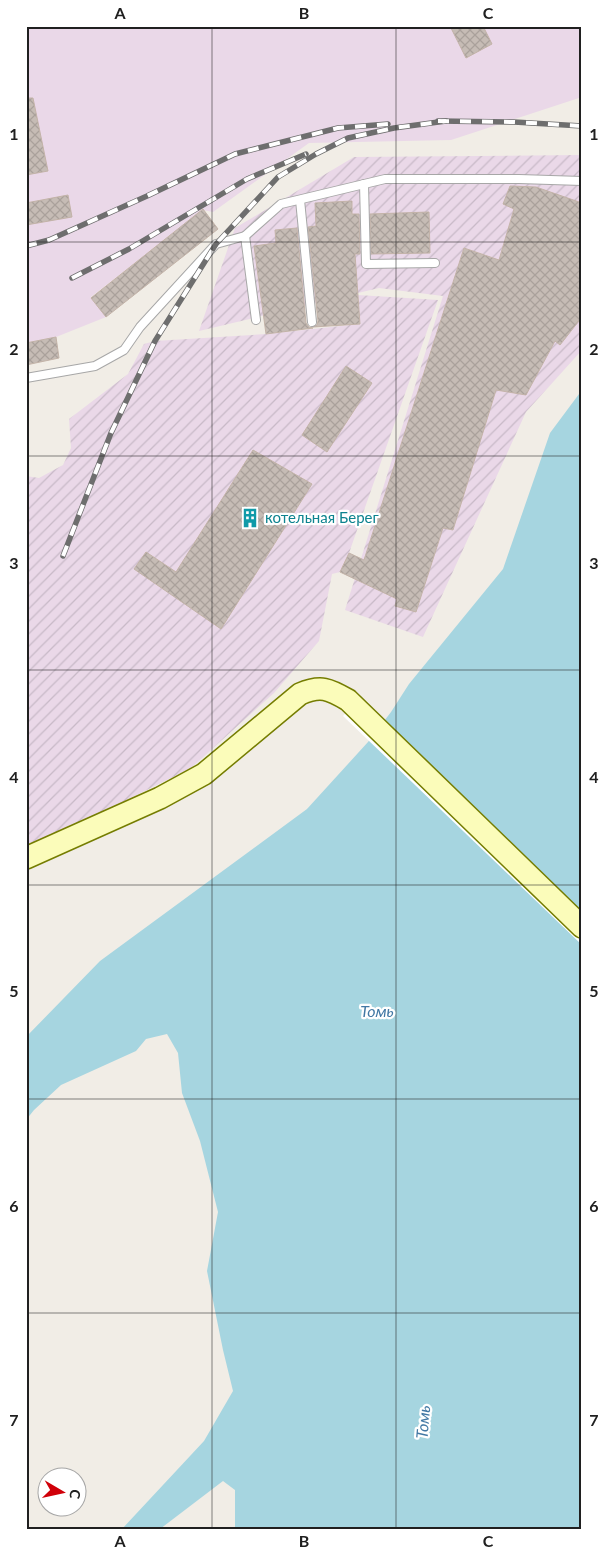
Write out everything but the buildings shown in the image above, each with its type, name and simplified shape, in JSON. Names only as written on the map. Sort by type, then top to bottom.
[{"type":"main road","points":[[26,858],[160,798],[204,774],[300,694],[313,688],[333,691],[348,700],[582,927]]},
{"type":"lane","points":[[26,378],[95,366],[124,350],[140,328],[216,244],[245,236],[281,204],[385,179],[582,181]]},
{"type":"lane","points":[[364,184],[366,264],[434,263]]},
{"type":"lane","points":[[300,200],[312,322]]},
{"type":"lane","points":[[245,236],[256,320]]},
{"type":"shaded area","points":[[26,26],[582,26],[582,97],[451,140],[309,143],[213,212],[203,210],[91,297],[106,317],[56,337],[26,343]]},
{"type":"shaded area","points":[[582,155],[582,350],[526,412],[423,637],[345,610],[443,296],[379,288],[199,331],[235,228],[354,157]]},
{"type":"shaded area","points":[[358,295],[438,300],[349,553],[340,572],[332,574],[319,641],[274,693],[191,768],[26,850],[26,476],[39,478],[63,465],[71,448],[69,419],[128,374],[144,344],[155,341],[266,334],[359,324]]},
{"type":"water","name":"Томь","points":[[582,390],[582,1529],[235,1529],[235,1490],[223,1481],[160,1529],[122,1529],[204,1441],[233,1391],[207,1271],[218,1212],[200,1141],[182,1093],[178,1053],[167,1034],[146,1039],[136,1051],[61,1085],[26,1120],[26,1037],[100,961],[307,809],[368,742],[409,684],[503,569],[550,433]]},
{"type":"pier","points":[[358,700],[582,914],[582,945],[343,716]]},
{"type":"railway","points":[[438,121],[514,122],[582,126]]},
{"type":"railway","points":[[63,556],[111,433],[155,341],[216,244],[278,177],[316,154],[348,138],[394,128],[446,121]]},
{"type":"railway","points":[[26,246],[49,240],[235,154],[338,128],[388,124]]},
{"type":"railway","points":[[72,278],[129,249],[247,179],[306,154]]},
{"type":"place","name":"котельная Берег","points":[[250,518]]}]
